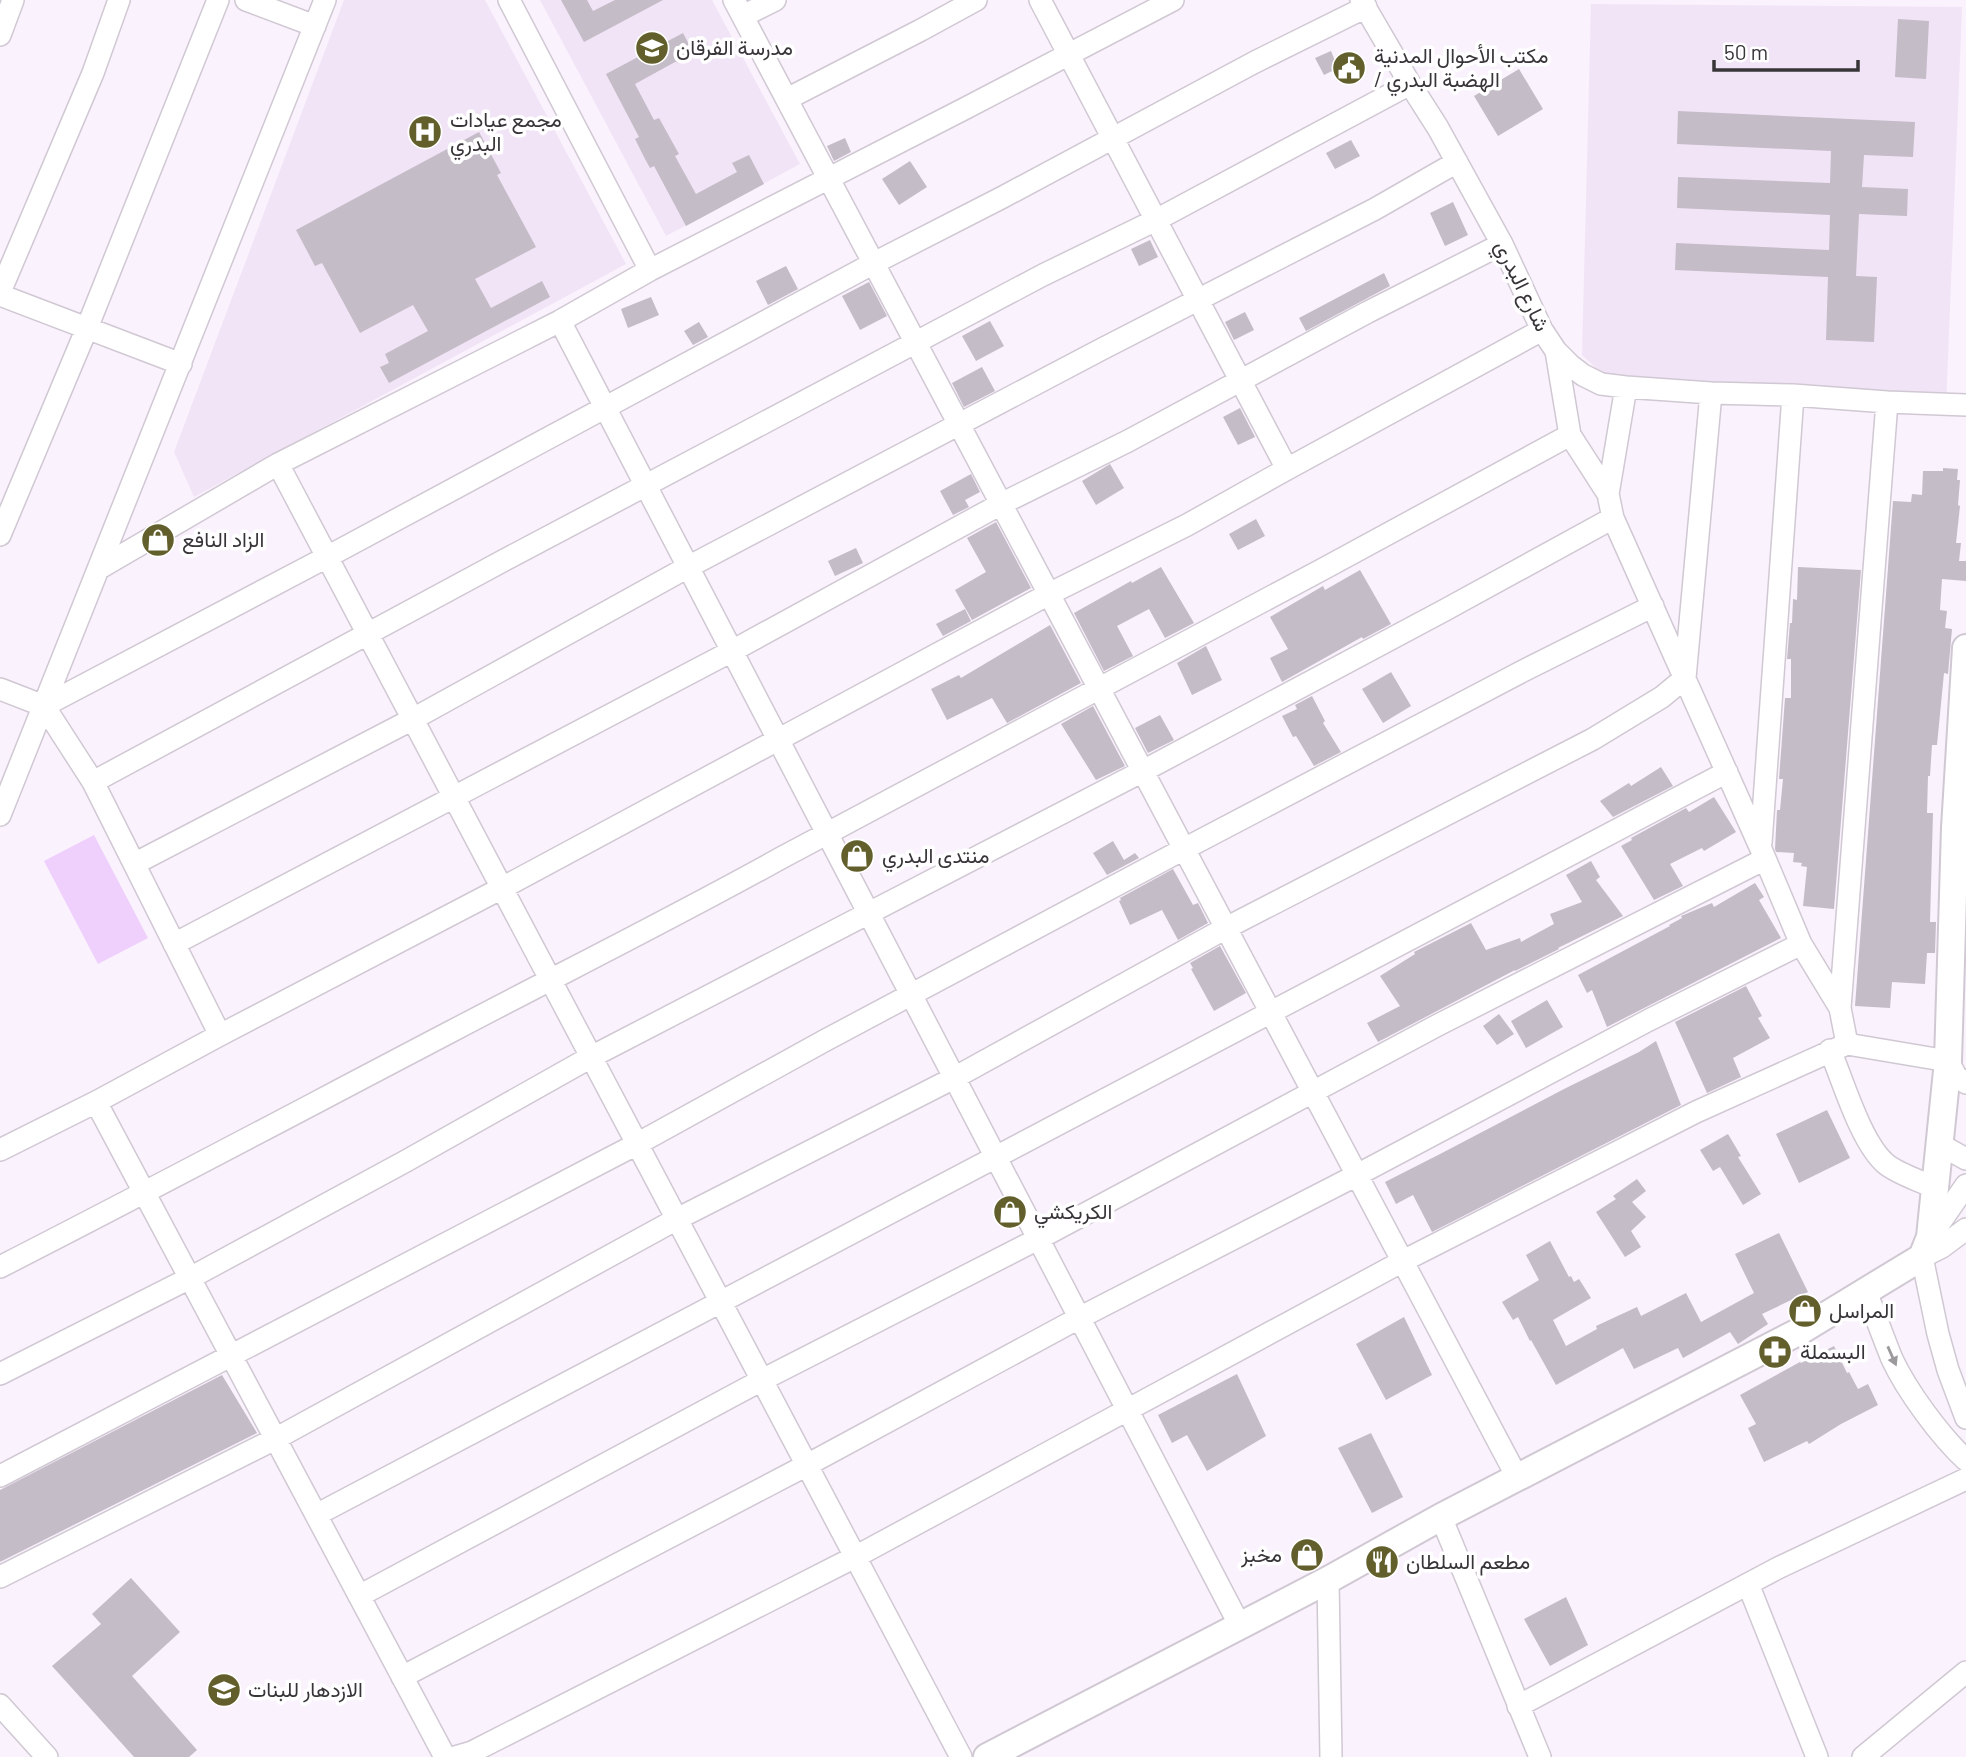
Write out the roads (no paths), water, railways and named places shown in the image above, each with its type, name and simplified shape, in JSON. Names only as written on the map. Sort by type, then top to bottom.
[{"type":"main road","points":[[987,1757],[1802,1330],[1866,1292],[1926,1247],[1936,1188],[1948,1061],[1955,828],[1966,648]]},
{"type":"street","points":[[0,35],[13,0]]},
{"type":"street","points":[[118,0],[93,73],[0,294],[181,364]]},
{"type":"street","points":[[0,535],[87,328],[218,0]]},
{"type":"street","points":[[246,0],[315,26]]},
{"type":"street","points":[[0,815],[325,0]]},
{"type":"street","points":[[509,0],[650,270]]},
{"type":"street","points":[[775,0],[739,8],[1517,1477]]},
{"type":"street","points":[[787,99],[976,0]]},
{"type":"street","points":[[1040,0],[1287,469]]},
{"type":"street","points":[[100,568],[278,464],[559,321],[650,270],[1172,0]]},
{"type":"street","points":[[44,706],[1364,3]]},
{"type":"street","name":"شارع البدري","points":[[1364,3],[1438,128],[1502,244],[1542,330],[1556,351],[1583,375],[1601,384],[1626,387],[1966,405]]},
{"type":"street","points":[[93,782],[1043,275],[1156,220],[1410,84]]},
{"type":"street","points":[[134,864],[412,719],[688,567],[1375,209],[1457,162]]},
{"type":"street","points":[[174,944],[732,651],[1001,504],[1128,441],[1368,312],[1502,244]]},
{"type":"street","points":[[559,321],[1239,1624]]},
{"type":"street","points":[[0,1150],[502,888],[1049,594],[1188,525],[1542,330]]},
{"type":"street","points":[[1556,351],[1570,435],[1608,494],[1614,518],[1801,944],[1840,1008]]},
{"type":"street","points":[[1608,494],[1626,387]]},
{"type":"street","points":[[0,1577],[275,1439],[677,1219],[954,1078],[1226,928],[1593,739],[1662,697],[1685,678],[1711,393]]},
{"type":"street","points":[[1763,854],[1794,395]]},
{"type":"street","points":[[1887,402],[1839,1047],[1854,1110],[1875,1152],[1887,1165],[1936,1188]]},
{"type":"street","points":[[0,1267],[694,906],[1570,435]]},
{"type":"street","points":[[278,464],[961,1757]]},
{"type":"street","points":[[0,1374],[190,1278],[591,1057],[1143,771],[1614,518]]},
{"type":"street","points":[[0,1476],[637,1144],[1184,849],[1521,672],[1653,606]]},
{"type":"street","points":[[0,689],[44,706],[93,782],[220,1035]]},
{"type":"street","points":[[316,1515],[1727,772]]},
{"type":"street","points":[[359,1596],[762,1380],[1038,1239],[1763,854]]},
{"type":"street","points":[[402,1677],[807,1465],[1079,1318],[1649,1020],[1801,944]]},
{"type":"street","points":[[429,1757],[453,1757],[472,1752],[855,1557],[1403,1261],[1696,1112],[1839,1047],[1948,1061],[1956,1076],[1966,1083]]},
{"type":"street","points":[[96,1102],[444,1757]]},
{"type":"street","points":[[1939,1144],[1966,1159]]},
{"type":"street","points":[[1966,1185],[1926,1247],[1938,1334],[1966,1418]]},
{"type":"street","points":[[1926,1247],[1942,1247],[1966,1229]]},
{"type":"street","points":[[1866,1292],[1893,1361],[1908,1387],[1966,1460]]},
{"type":"street","points":[[1518,1706],[1778,1568],[1966,1479]]},
{"type":"street","points":[[1441,1517],[1540,1757]]},
{"type":"street","points":[[1328,1580],[1331,1757]]},
{"type":"street","points":[[1748,1584],[1817,1757]]},
{"type":"street","points":[[1863,1757],[1966,1672]]},
{"type":"street","points":[[0,1705],[47,1757]]},
{"type":"place","name":"مدرسة الفرقان","points":[[652,48]]},
{"type":"place","name":"مكتب الأحوال المدنية / الهضبة البدري","points":[[1349,68]]},
{"type":"place","name":"مجمع عيادات البدري","points":[[425,132]]},
{"type":"place","name":"الزاد النافع","points":[[158,540]]},
{"type":"place","name":"منتدى البدري","points":[[857,856]]},
{"type":"place","name":"الكريكشي","points":[[1010,1212]]},
{"type":"place","name":"المراسل","points":[[1805,1311]]},
{"type":"place","name":"البسملة","points":[[1775,1352]]},
{"type":"place","name":"مخبز","points":[[1307,1555]]},
{"type":"place","name":"مطعم السلطان","points":[[1382,1562]]},
{"type":"place","name":"الازدهار للبنات","points":[[224,1690]]}]
